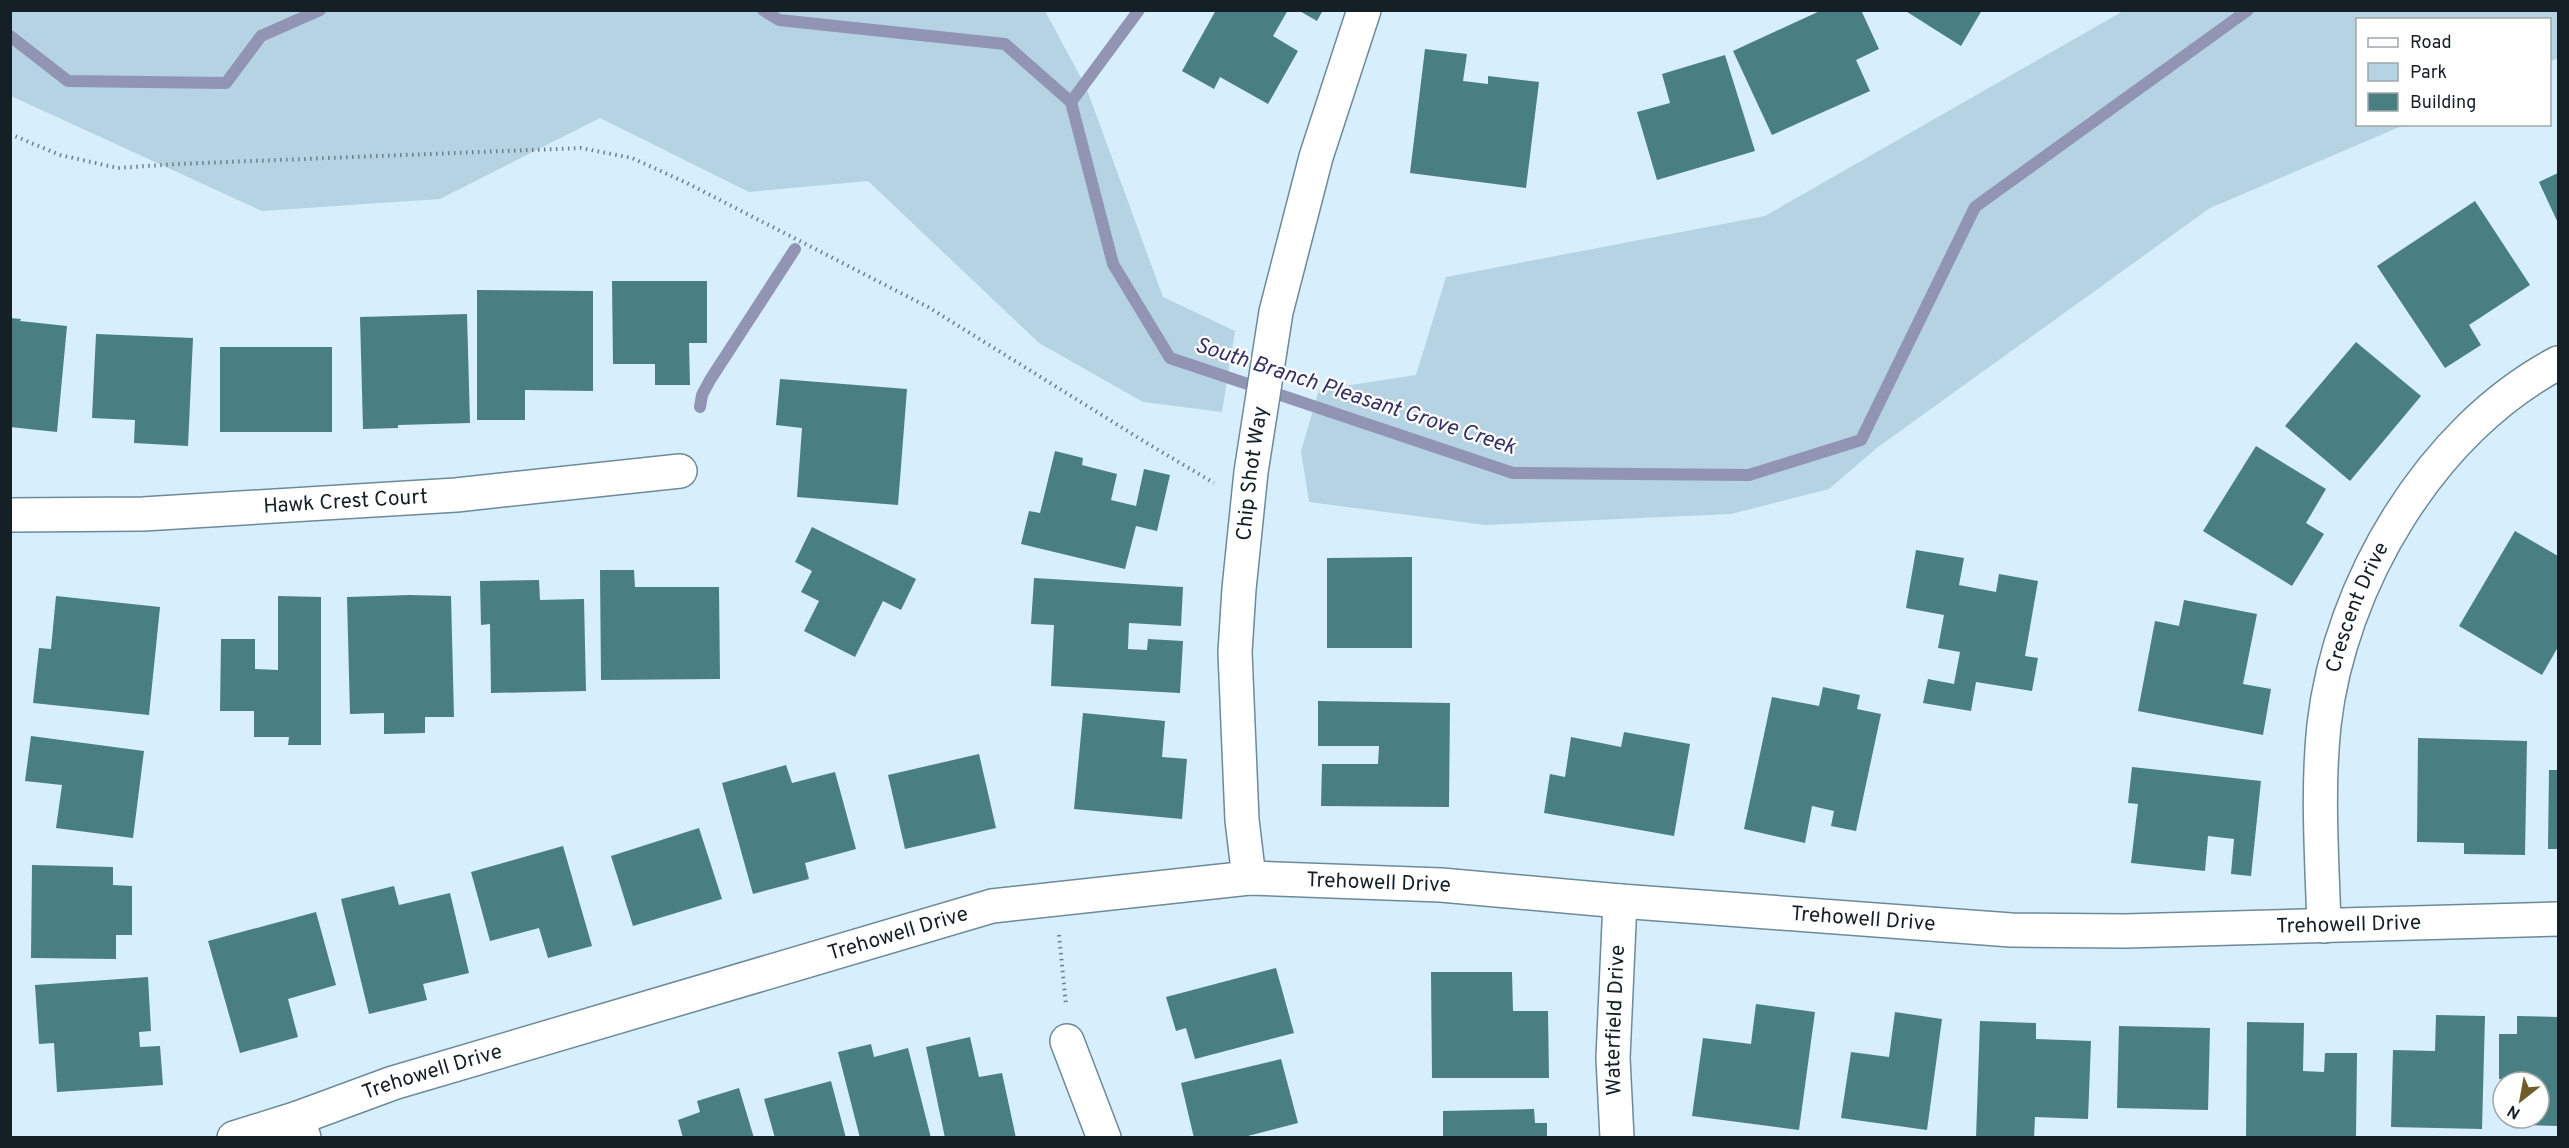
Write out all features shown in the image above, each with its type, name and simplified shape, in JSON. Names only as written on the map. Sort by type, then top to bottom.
[{"type":"street","name":"Chip Shot Way","points":[[1249,878],[1242,820],[1235,652],[1250,487],[1276,312],[1316,157],[1364,10]]},
{"type":"street","name":"Crescent Drive","points":[[2324,926],[2321,789],[2325,724],[2337,656],[2356,599],[2388,535],[2431,471],[2473,427],[2527,380],[2559,363]]},
{"type":"street","name":"Hawk Crest Court","points":[[10,515],[143,514],[456,495],[680,471]]},
{"type":"street","name":"Trehowell Drive","points":[[234,1137],[301,1128],[393,1083],[992,906],[1249,878],[1441,885],[1620,901],[2012,930],[2126,931],[2559,919]]},
{"type":"street","name":"Waterfield Drive","points":[[1617,1137],[1613,1058],[1620,901]]},
{"type":"street","points":[[1067,1041],[1104,1137]]},
{"type":"path","points":[[10,134],[60,154],[118,168],[581,148],[632,158],[687,183],[928,307],[1150,445],[1250,487]]},
{"type":"path","points":[[1056,899],[1065,978],[1067,1041]]},
{"type":"green space","points":[[11,10],[1045,11],[1086,87],[1163,297],[1235,331],[1222,412],[1143,402],[1039,343],[868,181],[749,192],[600,118],[440,199],[262,211],[11,96]]},
{"type":"green space","points":[[2125,10],[2558,11],[2558,58],[2551,62],[2551,18],[2356,18],[2356,126],[2402,126],[2210,208],[1878,447],[1829,489],[1731,514],[1485,525],[1309,502],[1301,451],[1319,390],[1416,375],[1446,277],[1765,216]]},
{"type":"building","points":[[1216,10],[1288,10],[1273,36],[1298,51],[1268,104],[1220,77],[1214,89],[1182,71]]},
{"type":"building","points":[[1298,10],[1323,10],[1317,21]]},
{"type":"building","points":[[1822,10],[1861,10],[1879,49],[1856,60],[1870,91],[1772,135],[1733,51]]},
{"type":"building","points":[[1904,10],[1982,10],[1961,46]]},
{"type":"building","points":[[1425,49],[1467,54],[1463,81],[1488,84],[1488,76],[1539,82],[1526,188],[1410,173]]},
{"type":"building","points":[[1725,55],[1755,151],[1657,180],[1637,112],[1670,103],[1662,74]]},
{"type":"building","points":[[2558,173],[2558,223],[2539,182]]},
{"type":"building","points":[[2475,201],[2530,285],[2469,325],[2481,345],[2445,368],[2377,266]]},
{"type":"building","points":[[612,281],[707,281],[707,343],[689,343],[690,385],[655,385],[655,364],[613,364]]},
{"type":"building","points":[[477,290],[593,291],[593,391],[525,390],[525,420],[477,420]]},
{"type":"building","points":[[467,314],[470,423],[398,425],[398,428],[363,429],[360,317]]},
{"type":"building","points":[[10,318],[67,326],[57,432],[10,427]]},
{"type":"building","points":[[96,334],[193,338],[188,446],[134,443],[135,420],[92,418]]},
{"type":"building","points":[[2356,342],[2421,396],[2350,481],[2285,426]]},
{"type":"building","points":[[220,347],[332,347],[332,432],[220,432]]},
{"type":"building","points":[[780,379],[907,389],[898,505],[797,497],[802,428],[776,425]]},
{"type":"building","points":[[2256,446],[2326,489],[2306,523],[2324,534],[2292,586],[2203,531]]},
{"type":"building","points":[[1055,451],[1083,458],[1082,465],[1117,474],[1111,500],[1136,506],[1144,469],[1170,475],[1157,531],[1136,526],[1125,569],[1021,544],[1029,511],[1040,513]]},
{"type":"building","points":[[812,527],[916,579],[901,610],[883,601],[855,657],[804,631],[819,601],[801,592],[812,571],[795,562]]},
{"type":"building","points":[[2515,531],[2558,556],[2558,647],[2542,675],[2459,626]]},
{"type":"building","points":[[1916,550],[1964,558],[1959,585],[1996,592],[1999,574],[2038,581],[2025,656],[2038,658],[2032,691],[1976,682],[1971,711],[1923,703],[1928,679],[1954,684],[1960,652],[1938,648],[1944,615],[1906,608]]},
{"type":"building","points":[[1412,557],[1412,648],[1327,648],[1327,558]]},
{"type":"building","points":[[600,570],[634,570],[635,587],[719,587],[720,679],[601,680]]},
{"type":"building","points":[[1034,578],[1183,587],[1181,626],[1129,623],[1128,649],[1147,650],[1148,639],[1183,641],[1180,693],[1051,686],[1054,625],[1031,624]]},
{"type":"building","points":[[539,580],[540,600],[584,599],[586,691],[491,693],[490,624],[481,625],[480,581]]},
{"type":"building","points":[[56,596],[160,607],[149,715],[33,703],[39,648],[51,649]]},
{"type":"building","points":[[278,596],[321,597],[321,745],[288,745],[289,737],[254,737],[254,711],[220,711],[221,639],[255,639],[255,669],[278,670]]},
{"type":"building","points":[[451,596],[454,717],[425,717],[425,733],[384,734],[384,713],[350,714],[347,597]]},
{"type":"building","points":[[2184,600],[2257,614],[2243,684],[2271,689],[2263,735],[2138,711],[2155,621],[2179,626]]},
{"type":"building","points":[[1823,687],[1860,695],[1857,709],[1881,714],[1856,831],[1831,826],[1834,811],[1812,806],[1805,843],[1744,829],[1772,697],[1819,706]]},
{"type":"building","points":[[1318,701],[1450,703],[1449,807],[1321,806],[1322,764],[1378,764],[1379,746],[1318,746]]},
{"type":"building","points":[[1083,713],[1165,721],[1162,757],[1187,759],[1182,819],[1074,809]]},
{"type":"building","points":[[1624,732],[1690,744],[1674,836],[1544,813],[1550,774],[1565,777],[1571,737],[1621,747]]},
{"type":"building","points":[[31,736],[144,751],[133,838],[56,828],[62,785],[25,781]]},
{"type":"building","points":[[2418,738],[2527,741],[2525,855],[2464,854],[2464,843],[2417,842]]},
{"type":"building","points":[[979,754],[996,828],[905,849],[888,775]]},
{"type":"building","points":[[786,765],[792,783],[835,772],[856,849],[805,863],[809,879],[753,894],[722,783]]},
{"type":"building","points":[[2132,767],[2261,781],[2251,876],[2231,874],[2234,839],[2208,836],[2205,871],[2131,863],[2138,804],[2128,803]]},
{"type":"building","points":[[2549,770],[2558,770],[2558,849],[2548,849]]},
{"type":"building","points":[[699,828],[722,899],[633,926],[611,856]]},
{"type":"building","points":[[563,846],[592,946],[548,958],[539,928],[490,941],[471,872]]},
{"type":"building","points":[[32,865],[113,867],[113,885],[132,886],[132,935],[116,935],[116,959],[31,958]]},
{"type":"building","points":[[394,886],[399,905],[450,893],[469,973],[423,984],[427,1000],[369,1014],[341,899]]},
{"type":"building","points":[[316,912],[336,985],[288,999],[298,1037],[240,1053],[208,941]]},
{"type":"building","points":[[1276,968],[1294,1033],[1195,1059],[1186,1028],[1176,1031],[1166,997]]},
{"type":"building","points":[[1431,972],[1512,972],[1513,1011],[1548,1011],[1549,1078],[1432,1078]]},
{"type":"building","points":[[148,977],[151,1031],[139,1032],[140,1047],[160,1046],[163,1085],[57,1092],[54,1043],[39,1044],[35,985]]},
{"type":"building","points":[[1756,1004],[1815,1012],[1799,1130],[1692,1116],[1703,1038],[1751,1044]]},
{"type":"building","points":[[1895,1012],[1942,1019],[1927,1130],[1841,1118],[1851,1052],[1889,1057]]},
{"type":"building","points":[[2436,1015],[2485,1016],[2482,1129],[2391,1127],[2393,1050],[2435,1051]]},
{"type":"building","points":[[2517,1016],[2558,1017],[2558,1126],[2551,1126],[2551,1070],[2499,1070],[2499,1034],[2517,1034]]},
{"type":"building","points":[[1980,1021],[2036,1023],[2036,1039],[2091,1041],[2088,1119],[2035,1117],[2034,1138],[1976,1138]]},
{"type":"building","points":[[2247,1022],[2304,1023],[2303,1071],[2324,1072],[2325,1053],[2357,1053],[2356,1138],[2246,1138]]},
{"type":"building","points":[[2119,1026],[2210,1028],[2208,1110],[2117,1108]]},
{"type":"building","points":[[970,1037],[979,1077],[1002,1073],[1016,1138],[945,1138],[926,1047]]},
{"type":"building","points":[[871,1044],[874,1057],[908,1048],[931,1138],[860,1138],[838,1052]]},
{"type":"building","points":[[1281,1059],[1298,1123],[1240,1138],[1194,1138],[1181,1083]]},
{"type":"building","points":[[831,1081],[846,1138],[775,1138],[764,1099]]},
{"type":"building","points":[[739,1088],[754,1138],[683,1138],[678,1120],[700,1112],[697,1101]]},
{"type":"building","points":[[1534,1109],[1535,1123],[1547,1123],[1547,1138],[1443,1138],[1443,1111]]},
{"type":"waterway","name":"South Branch Pleasant Grove Creek","points":[[10,36],[68,81],[226,83],[261,36],[320,10]]},
{"type":"waterway","name":"South Branch Pleasant Grove Creek","points":[[763,10],[779,20],[1005,44],[1071,102],[1113,264],[1170,358],[1513,473],[1749,475],[1861,440],[1975,207],[2248,10]]},
{"type":"waterway","points":[[1071,102],[1139,10]]},
{"type":"waterway","points":[[700,407],[702,395],[710,380],[795,249]]}]
